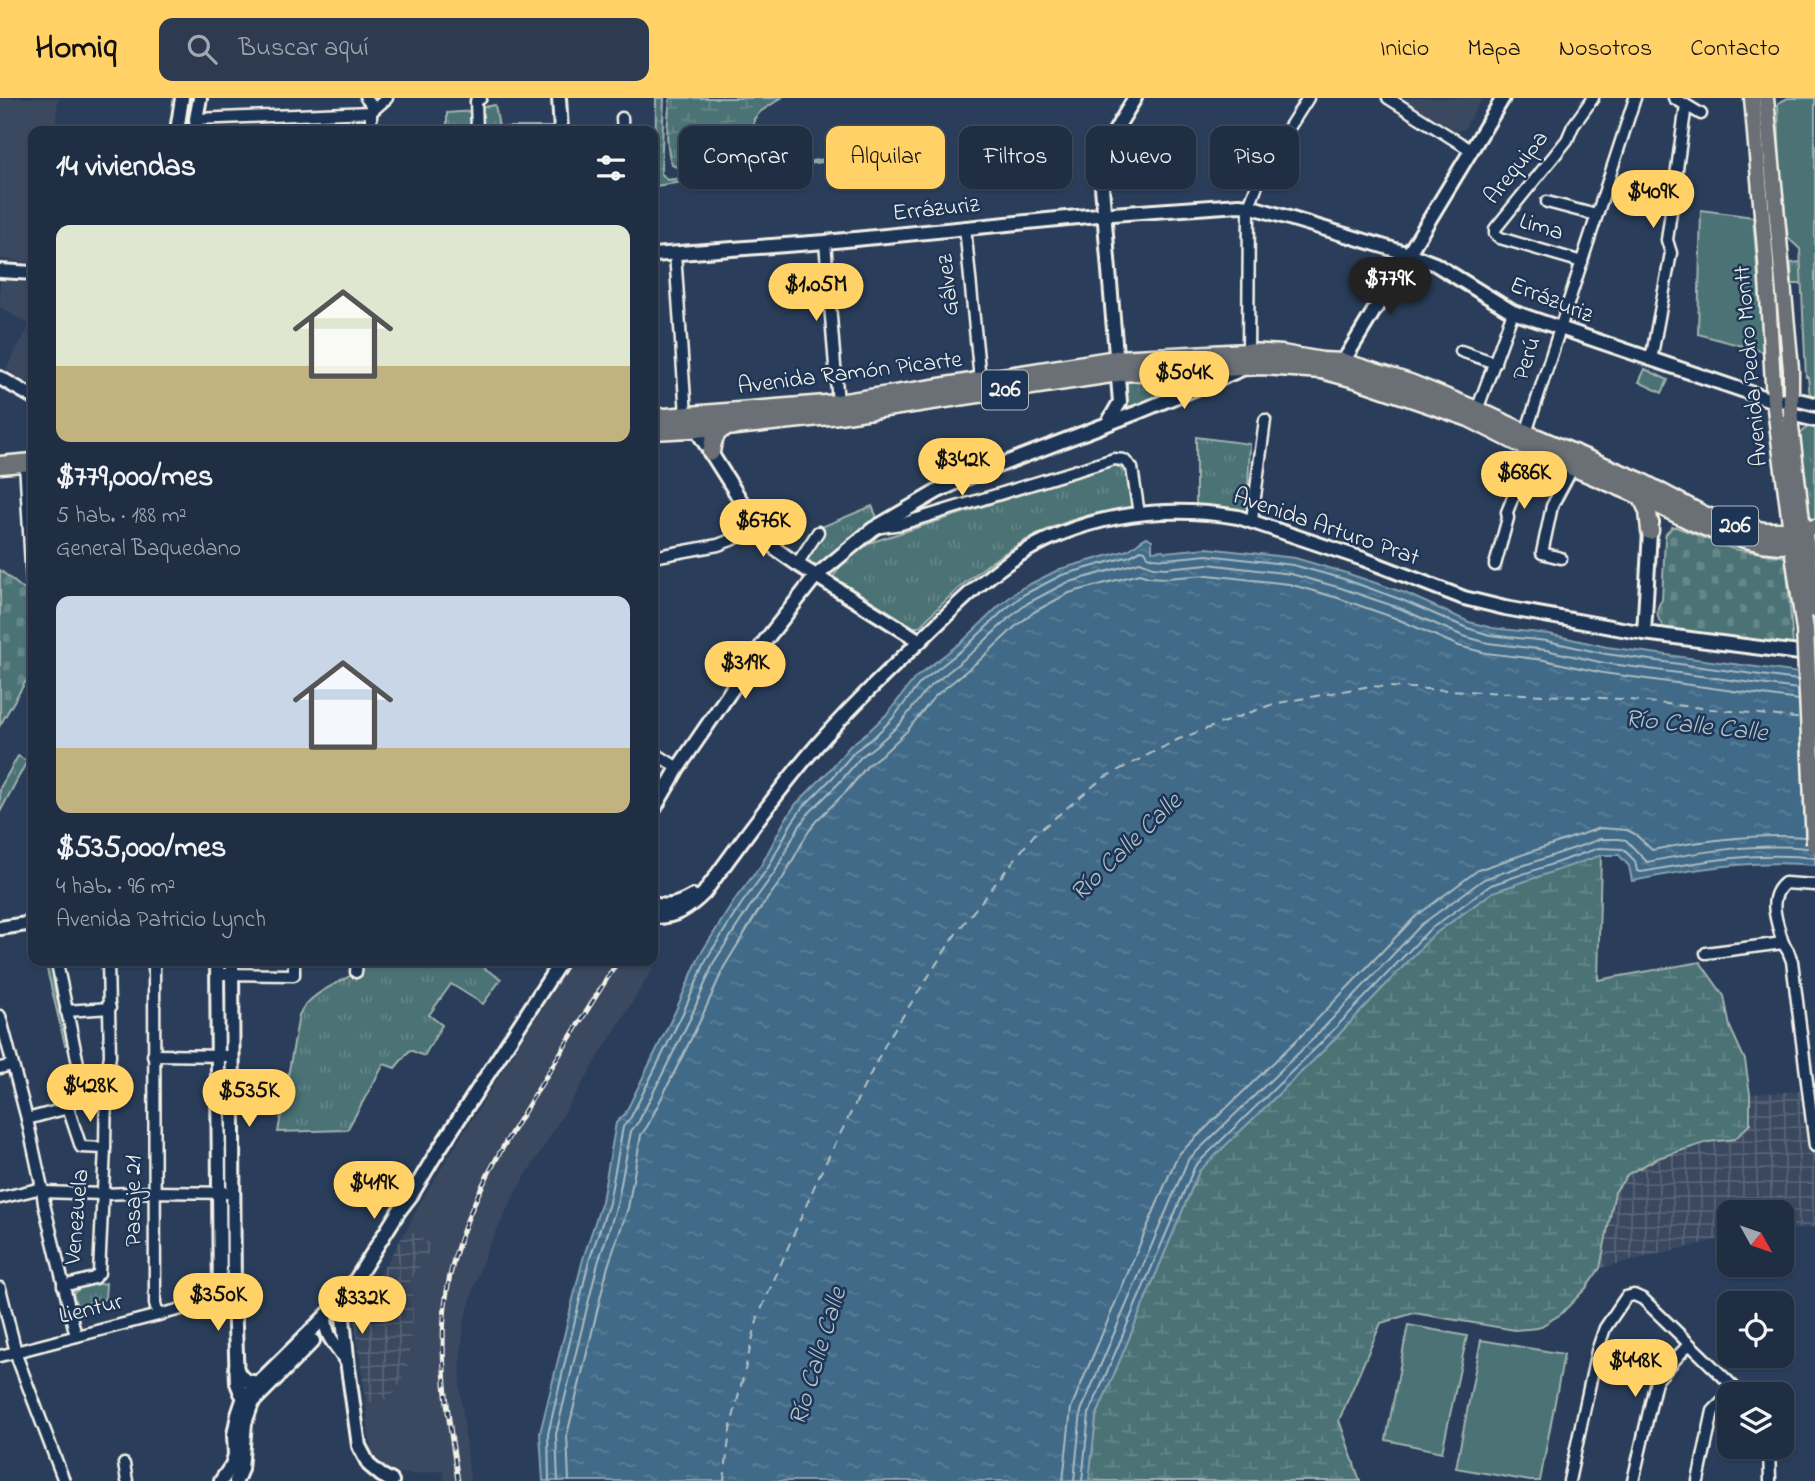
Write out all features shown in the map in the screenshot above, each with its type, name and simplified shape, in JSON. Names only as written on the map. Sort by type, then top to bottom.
[{"type":"highway","name":"Avenida Ramón Picarte","points":[[658,418],[838,403],[980,380],[1117,366],[1248,359],[1282,354],[1343,362],[1410,383],[1477,410],[1644,493],[1706,528],[1735,538],[1762,543],[1804,536]]},
{"type":"highway","name":"Avenida Ramón Picarte","points":[[1248,359],[1276,367],[1322,370],[1346,376],[1469,418],[1573,467],[1725,523],[1804,536]]},
{"type":"highway","name":"Avenida Ramón Picarte","points":[[658,432],[839,415],[1117,366]]},
{"type":"highway","points":[[681,416],[696,429]]},
{"type":"highway","points":[[710,452],[715,437],[726,426]]},
{"type":"highway","points":[[0,457],[28,460]]},
{"type":"highway","points":[[0,465],[28,460]]},
{"type":"highway","points":[[1644,493],[1650,531]]},
{"type":"highway","points":[[1650,531],[1662,519],[1678,514]]},
{"type":"highway","name":"Avenida Pedro Montt","points":[[1804,536],[1812,565],[1815,609]]},
{"type":"highway","name":"Avenida Pedro Montt","points":[[1804,536],[1805,630],[1815,844]]},
{"type":"main road","points":[[178,126],[182,98]]},
{"type":"main road","points":[[196,125],[200,98]]},
{"type":"main road","points":[[559,98],[561,126]]},
{"type":"main road","points":[[1108,423],[1120,402],[1102,162],[1105,149],[1135,98]]},
{"type":"main road","points":[[1343,362],[1503,98]]},
{"type":"main road","name":"Avenida Pedro Montt","points":[[1752,98],[1797,417],[1804,536]]},
{"type":"main road","name":"Avenida Pedro Montt","points":[[1766,98],[1773,261],[1774,401],[1804,536]]},
{"type":"main road","name":"Errázuriz","points":[[658,255],[825,242],[1105,215],[1249,206],[1409,254],[1435,264],[1513,312],[1774,401]]},
{"type":"main road","points":[[0,271],[28,274]]},
{"type":"main road","points":[[658,802],[678,768],[765,641],[816,576],[873,529],[938,491],[1136,413],[1248,359]]},
{"type":"main road","points":[[0,377],[28,394]]},
{"type":"main road","points":[[1774,401],[1797,417],[1815,404]]},
{"type":"main road","points":[[1120,402],[1136,413]]},
{"type":"main road","points":[[696,429],[757,526],[777,550],[920,641]]},
{"type":"main road","name":"Avenida Arturo Prat","points":[[658,917],[669,916],[688,908],[704,893],[806,759],[840,721],[982,581],[1032,548],[1059,534],[1087,525],[1139,514],[1217,513],[1252,520],[1464,598],[1505,608],[1644,633],[1815,655]]},
{"type":"main road","points":[[1644,633],[1650,531]]},
{"type":"main road","name":"Avenida Arturo Prat","points":[[658,905],[664,907],[683,902],[715,878]]},
{"type":"main road","points":[[0,928],[28,924]]},
{"type":"main road","points":[[221,1481],[237,1477],[234,1435],[236,1425],[259,1382],[332,1316],[558,966]]},
{"type":"main road","points":[[217,967],[219,1194],[227,1298],[238,1386],[248,1400]]},
{"type":"main road","points":[[227,1298],[233,1193],[232,967]]},
{"type":"main road","points":[[248,1400],[311,1343],[372,1271],[405,1215],[412,1194]]},
{"type":"main road","points":[[332,1316],[332,1342],[348,1368]]},
{"type":"main road","points":[[332,1316],[343,1318],[361,1453],[376,1471],[392,1481]]},
{"type":"main road","points":[[311,1343],[322,1340],[332,1342]]},
{"type":"main road","points":[[236,1367],[244,1380],[259,1382]]},
{"type":"street","points":[[366,98],[371,104],[372,126]]},
{"type":"street","points":[[196,125],[371,112],[387,98]]},
{"type":"street","points":[[477,126],[476,101],[481,98]]},
{"type":"street","points":[[1248,359],[1249,206],[1264,167],[1308,98]]},
{"type":"street","points":[[1388,98],[1471,150]]},
{"type":"street","name":"Arequipa","points":[[1495,229],[1567,140],[1573,126],[1593,98]]},
{"type":"street","name":"Perú","points":[[1526,433],[1635,98]]},
{"type":"street","points":[[1674,98],[1701,114]]},
{"type":"street","points":[[1651,360],[1671,253],[1667,240],[1686,105]]},
{"type":"street","points":[[622,118],[623,126]]},
{"type":"street","points":[[1547,202],[1596,215]]},
{"type":"street","name":"Gálvez","points":[[965,228],[980,380]]},
{"type":"street","name":"Lima","points":[[1495,229],[1495,234],[1500,238],[1582,262]]},
{"type":"street","points":[[825,242],[838,403]]},
{"type":"street","points":[[675,253],[681,416]]},
{"type":"street","points":[[1477,410],[1513,312]]},
{"type":"street","points":[[1461,351],[1495,363]]},
{"type":"street","points":[[1252,520],[1265,420]]},
{"type":"street","points":[[1495,565],[1507,512],[1532,450]]},
{"type":"street","points":[[873,529],[901,524],[1114,459],[1124,460],[1132,468],[1139,514]]},
{"type":"street","points":[[1561,558],[1542,553],[1552,506],[1573,467]]},
{"type":"street","points":[[658,556],[718,545],[757,526]]},
{"type":"street","points":[[797,564],[818,532]]},
{"type":"street","points":[[658,754],[678,768]]},
{"type":"street","points":[[1815,886],[1785,883],[1777,889],[1773,901],[1783,943],[1792,961],[1815,1146]]},
{"type":"street","points":[[1706,953],[1783,943]]},
{"type":"street","points":[[58,966],[81,1078],[67,1092],[68,1108],[81,1147],[106,1148]]},
{"type":"street","name":"Venezuela","points":[[63,1286],[94,1278],[99,1273],[106,1148],[106,1077],[110,1056],[108,966]]},
{"type":"street","name":"Pasaje 21","points":[[154,966],[155,1304],[158,1315]]},
{"type":"street","points":[[217,967],[294,975],[294,966]]},
{"type":"street","points":[[66,1011],[110,1008]]},
{"type":"street","points":[[0,1016],[27,1119],[44,1204],[76,1336]]},
{"type":"street","points":[[153,1055],[232,1056]]},
{"type":"street","points":[[0,1068],[12,1065]]},
{"type":"street","points":[[27,1119],[68,1108]]},
{"type":"street","points":[[0,1198],[43,1190],[103,1194],[233,1193]]},
{"type":"street","points":[[0,1288],[15,1352],[64,1481]]},
{"type":"street","points":[[1569,1481],[1597,1352],[1605,1328],[1626,1297],[1634,1295],[1643,1299],[1724,1382]]},
{"type":"street","name":"Lientur","points":[[0,1356],[227,1298]]},
{"type":"street","points":[[1633,1481],[1656,1381],[1689,1344]]},
{"type":"street","points":[[1698,1481],[1713,1411],[1717,1408]]},
{"type":"street","points":[[1769,1459],[1770,1481]]},
{"type":"street","points":[[124,1464],[127,1481]]},
{"type":"shaded area","points":[[0,98],[58,98],[55,126],[28,126],[28,262],[0,259]]},
{"type":"shaded area","points":[[1401,98],[1482,98],[1464,129],[1456,131]]},
{"type":"shaded area","points":[[0,280],[28,283],[28,324],[0,307]]},
{"type":"shaded area","points":[[28,329],[28,382],[6,369]]},
{"type":"shaded area","points":[[570,966],[654,966],[515,1193],[480,1269],[464,1321],[461,1356],[460,1388],[470,1481],[445,1481],[443,1470],[399,1473],[386,1468],[371,1450],[366,1403],[392,1398],[413,1315],[411,1280],[433,1245],[407,1229],[423,1198]]},
{"type":"shaded area","points":[[1801,1091],[1815,1153],[1815,1227],[1794,1230],[1794,1200],[1717,1200],[1717,1240],[1600,1268],[1615,1192],[1628,1174],[1658,1158],[1708,1142],[1735,1139],[1750,1124],[1750,1094]]},
{"type":"shaded area","points":[[407,1229],[433,1245],[411,1280],[413,1315],[407,1370],[392,1398],[366,1403],[354,1313]]},
{"type":"green space","points":[[189,98],[195,98],[192,126],[182,126]]},
{"type":"green space","points":[[656,98],[664,98],[661,173],[667,180],[679,178],[679,183],[658,186],[658,126],[656,126]]},
{"type":"green space","points":[[670,98],[781,98],[760,112],[754,119],[755,126],[679,126],[679,168],[672,165],[667,132]]},
{"type":"green space","points":[[1788,98],[1815,98],[1815,399],[1810,397],[1806,377],[1800,249],[1788,238],[1780,172],[1778,103]]},
{"type":"green space","points":[[495,105],[499,126],[481,126],[479,108]]},
{"type":"green space","points":[[474,111],[474,126],[447,126],[447,113]]},
{"type":"green space","points":[[826,159],[826,161],[812,163],[812,161]]},
{"type":"green space","points":[[1701,210],[1753,217],[1764,352],[1698,334]]},
{"type":"green space","points":[[1814,261],[1815,284],[1792,284],[1791,263]]},
{"type":"green space","points":[[1774,269],[1776,270],[1788,385],[1783,385]]},
{"type":"green space","points":[[1645,369],[1668,380],[1662,393],[1639,382]]},
{"type":"green space","points":[[1222,371],[1133,409],[1127,405],[1129,380]]},
{"type":"green space","points":[[1808,427],[1815,428],[1815,522],[1809,517],[1800,434]]},
{"type":"green space","points":[[1196,437],[1250,444],[1247,511],[1196,506]]},
{"type":"green space","points":[[1113,465],[1119,467],[1127,476],[1132,507],[1064,523],[1017,545],[976,574],[919,627],[914,627],[833,577],[843,563],[869,543]]},
{"type":"green space","points":[[872,506],[879,522],[819,570],[796,562],[819,528]]},
{"type":"green space","points":[[1672,527],[1733,549],[1786,557],[1793,645],[1727,639],[1664,628],[1657,611],[1662,600],[1665,538]]},
{"type":"green space","points":[[0,570],[28,593],[28,677],[0,725]]},
{"type":"green space","points":[[18,756],[27,761],[0,812],[0,788]]},
{"type":"green space","points":[[1601,855],[1598,980],[1700,962],[1724,996],[1730,1027],[1745,1060],[1750,1094],[1750,1124],[1735,1139],[1708,1142],[1658,1158],[1628,1174],[1615,1192],[1600,1268],[1586,1288],[1561,1314],[1538,1328],[1515,1330],[1414,1313],[1381,1323],[1339,1420],[1360,1481],[1089,1481],[1096,1417],[1199,1171],[1324,1050],[1433,935],[1493,892]]},
{"type":"green space","points":[[46,966],[52,966],[54,986],[68,1044],[65,1045]]},
{"type":"green space","points":[[359,966],[481,966],[501,979],[483,1004],[451,984],[429,1015],[442,1025],[424,1056],[410,1050],[395,1068],[384,1064],[347,1130],[278,1132],[299,1015],[317,995],[359,971]]},
{"type":"green space","points":[[225,1060],[229,1186],[227,1188],[222,1061]]},
{"type":"green space","points":[[106,1283],[105,1299],[77,1306],[73,1294],[76,1291]]},
{"type":"green space","points":[[1408,1325],[1467,1336],[1442,1452],[1386,1440]]},
{"type":"green space","points":[[1481,1340],[1564,1354],[1540,1481],[1456,1468]]},
{"type":"water","name":"Río Calle Calle","points":[[1147,537],[1152,540],[1152,551],[1207,548],[1295,558],[1405,593],[1469,622],[1492,628],[1549,634],[1607,647],[1815,675],[1815,865],[1769,863],[1723,866],[1632,881],[1629,866],[1619,855],[1602,855],[1493,892],[1433,935],[1324,1050],[1199,1171],[1096,1417],[1089,1481],[543,1481],[540,1433],[583,1259],[602,1201],[616,1123],[625,1114],[700,955],[736,898],[762,864],[785,820],[796,804],[850,746],[888,713],[915,678],[964,640],[1020,589],[1060,569],[1128,550]]},
{"type":"ferry route","points":[[724,1481],[730,1430],[758,1317],[818,1178],[888,1039],[957,932],[1034,835],[1103,778],[1179,739],[1273,704],[1370,686],[1621,699],[1804,719]]},
{"type":"railway","points":[[458,1481],[443,1358],[444,1317],[456,1253],[478,1194],[493,1165],[615,966]]}]
